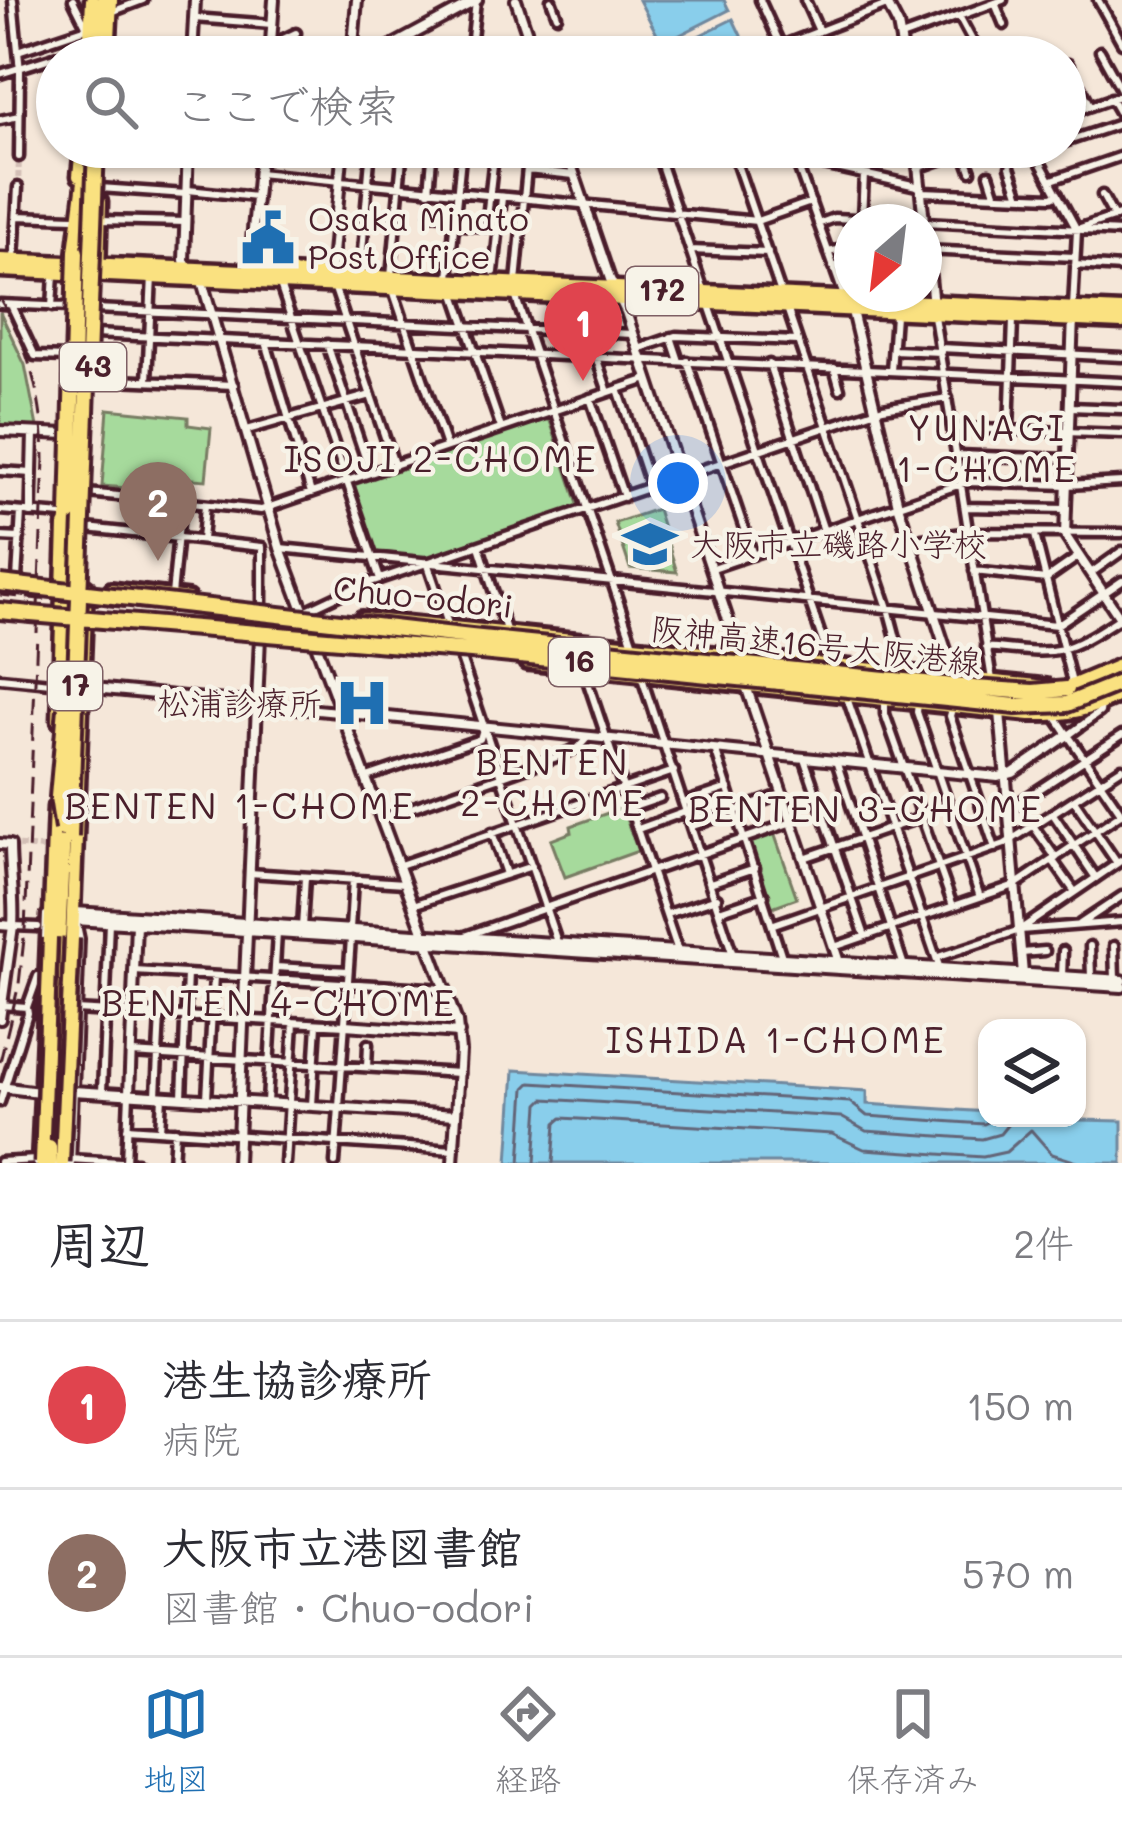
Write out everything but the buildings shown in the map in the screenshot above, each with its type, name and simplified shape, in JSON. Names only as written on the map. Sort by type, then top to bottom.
[{"type":"highway","points":[[89,36],[87,28],[102,2]]},
{"type":"highway","points":[[98,36],[102,2]]},
{"type":"highway","name":"43","points":[[66,514],[74,218],[87,168]]},
{"type":"highway","name":"17","points":[[53,1159],[93,168]]},
{"type":"highway","points":[[86,480],[97,250],[94,178]]},
{"type":"highway","points":[[59,823],[62,622],[57,586],[65,556],[76,252],[94,178]]},
{"type":"highway","name":"17","points":[[58,1048],[58,797],[67,708],[94,178]]},
{"type":"highway","name":"43","points":[[53,1159],[75,916],[86,624],[86,480],[100,220],[94,178]]},
{"type":"highway","name":"172","points":[[7,260],[72,268],[187,269],[834,303]]},
{"type":"highway","name":"172","points":[[0,270],[72,268]]},
{"type":"highway","name":"172","points":[[98,269],[279,282],[360,277],[392,283]]},
{"type":"highway","name":"172","points":[[942,307],[1074,314],[1122,322]]},
{"type":"highway","name":"172","points":[[942,308],[1014,317],[1122,311]]},
{"type":"highway","points":[[65,556],[70,570],[78,571],[86,557]]},
{"type":"highway","name":"阪神高速16号大阪港線","points":[[0,580],[490,639],[1010,691],[1067,689],[1122,662]]},
{"type":"highway","name":"阪神高速16号大阪港線","points":[[0,614],[471,651],[1016,706],[1067,704],[1122,682]]},
{"type":"highway","points":[[53,1159],[51,902],[68,667],[72,660],[85,658]]},
{"type":"main road","name":"Chuo-odori","points":[[0,580],[1043,686],[1072,683],[1122,662]]},
{"type":"main road","name":"Chuo-odori","points":[[0,614],[1055,716],[1122,694]]},
{"type":"street","points":[[13,0],[19,157]]},
{"type":"street","points":[[63,36],[87,28],[73,0]]},
{"type":"street","points":[[102,2],[143,0]]},
{"type":"street","points":[[193,36],[195,0]]},
{"type":"street","points":[[271,36],[274,0]]},
{"type":"street","points":[[354,36],[357,0]]},
{"type":"street","points":[[410,36],[477,0]]},
{"type":"street","points":[[473,36],[477,0]]},
{"type":"street","points":[[516,0],[528,36]]},
{"type":"street","points":[[551,0],[557,16]]},
{"type":"street","points":[[760,0],[777,36]]},
{"type":"street","points":[[805,0],[819,31]]},
{"type":"street","points":[[1098,0],[1122,44]]},
{"type":"street","points":[[905,36],[999,2],[1004,25]]},
{"type":"street","points":[[807,36],[886,3],[902,36]]},
{"type":"street","points":[[959,16],[970,36]]},
{"type":"street","points":[[194,18],[272,24]]},
{"type":"street","points":[[233,32],[234,21]]},
{"type":"street","points":[[290,36],[296,33]]},
{"type":"street","points":[[17,51],[36,45]]},
{"type":"street","points":[[1086,108],[1122,93],[1100,52]]},
{"type":"street","points":[[0,74],[36,65]]},
{"type":"street","points":[[1086,97],[1091,106]]},
{"type":"street","points":[[1086,134],[1122,120],[1111,98]]},
{"type":"street","points":[[0,120],[20,116]]},
{"type":"street","points":[[1050,181],[1122,156]]},
{"type":"street","points":[[187,168],[184,260],[187,269],[201,278],[214,314],[280,548],[459,1033],[453,1163]]},
{"type":"street","points":[[248,272],[259,168]]},
{"type":"street","points":[[342,168],[332,280],[394,464]]},
{"type":"street","points":[[360,277],[369,168]]},
{"type":"street","points":[[401,168],[392,283],[446,446]]},
{"type":"street","points":[[428,191],[431,168]]},
{"type":"street","points":[[460,168],[451,286],[501,428]]},
{"type":"street","points":[[431,214],[486,226],[494,168]]},
{"type":"street","points":[[572,168],[722,592],[746,686],[838,966]]},
{"type":"street","points":[[663,168],[830,664],[838,673],[838,688],[848,697],[940,969]]},
{"type":"street","points":[[738,168],[888,608],[905,672]]},
{"type":"street","points":[[799,168],[833,267]]},
{"type":"street","points":[[837,168],[921,189],[1058,194]]},
{"type":"street","points":[[919,168],[921,204]]},
{"type":"street","points":[[1010,168],[1020,196]]},
{"type":"street","points":[[986,647],[1052,653],[1075,647],[1120,617],[1065,536],[1077,230],[1043,168]]},
{"type":"street","points":[[574,175],[526,170],[515,289],[532,354],[636,653],[635,668],[687,807],[733,955]]},
{"type":"street","points":[[259,173],[757,221],[811,202]]},
{"type":"street","points":[[863,204],[864,174]]},
{"type":"street","points":[[989,174],[996,195]]},
{"type":"street","points":[[94,178],[256,197]]},
{"type":"street","points":[[970,181],[974,194]]},
{"type":"street","points":[[7,260],[18,187]]},
{"type":"street","points":[[1077,230],[1118,215],[1102,196]]},
{"type":"street","points":[[494,272],[502,198]]},
{"type":"street","points":[[17,216],[74,218]]},
{"type":"street","points":[[818,224],[834,218]]},
{"type":"street","points":[[100,220],[186,222]]},
{"type":"street","points":[[1102,221],[1105,231]]},
{"type":"street","points":[[942,223],[1122,232]]},
{"type":"street","points":[[690,250],[768,253]]},
{"type":"street","points":[[828,252],[834,251]]},
{"type":"street","points":[[942,251],[1122,268]]},
{"type":"street","points":[[52,307],[54,272]]},
{"type":"street","points":[[147,381],[152,276]]},
{"type":"street","points":[[279,282],[380,579]]},
{"type":"street","points":[[0,304],[70,307]]},
{"type":"street","points":[[11,305],[35,356],[69,357]]},
{"type":"street","points":[[95,309],[633,334]]},
{"type":"street","points":[[851,312],[898,505],[955,677],[950,716],[995,848]]},
{"type":"street","points":[[891,371],[896,312]]},
{"type":"street","points":[[934,312],[1000,712],[1023,974]]},
{"type":"street","points":[[1009,430],[1014,317]]},
{"type":"street","points":[[94,334],[1122,382]]},
{"type":"street","points":[[638,349],[671,337],[797,341]]},
{"type":"street","points":[[671,337],[753,555]]},
{"type":"street","points":[[266,342],[311,494]]},
{"type":"street","points":[[327,344],[370,473]]},
{"type":"street","points":[[893,350],[1122,357]]},
{"type":"street","points":[[596,357],[608,392]]},
{"type":"street","points":[[769,364],[824,531]]},
{"type":"street","points":[[834,368],[840,389]]},
{"type":"street","points":[[93,379],[234,385]]},
{"type":"street","points":[[86,480],[144,499],[269,508],[648,379]]},
{"type":"street","points":[[618,389],[651,488]]},
{"type":"street","points":[[247,430],[371,395]]},
{"type":"street","points":[[590,398],[624,497]]},
{"type":"street","points":[[304,612],[321,606],[329,597],[826,427],[948,398]]},
{"type":"street","points":[[1070,407],[1122,410]]},
{"type":"street","points":[[953,428],[1122,434]]},
{"type":"street","points":[[0,431],[67,434]]},
{"type":"street","points":[[17,579],[33,472],[33,433]]},
{"type":"street","points":[[957,455],[1068,460]]},
{"type":"street","points":[[0,471],[33,472]]},
{"type":"street","points":[[713,568],[962,484],[1122,482]]},
{"type":"street","points":[[142,534],[144,499]]},
{"type":"street","points":[[172,596],[182,503]]},
{"type":"street","points":[[202,540],[205,505]]},
{"type":"street","points":[[965,507],[1066,509]]},
{"type":"street","points":[[0,511],[66,514]]},
{"type":"street","points":[[87,528],[264,549],[237,1163]]},
{"type":"street","points":[[910,541],[968,532],[1122,533]]},
{"type":"street","points":[[1035,535],[1072,683]]},
{"type":"street","points":[[0,537],[20,538]]},
{"type":"street","points":[[479,546],[506,633]]},
{"type":"street","points":[[280,548],[1057,625],[1122,581]]},
{"type":"street","points":[[1090,573],[1122,551]]},
{"type":"street","points":[[974,571],[1046,579],[1079,556]]},
{"type":"street","points":[[428,562],[558,947]]},
{"type":"street","points":[[589,670],[587,680],[678,952]]},
{"type":"street","points":[[0,678],[61,684]]},
{"type":"street","points":[[84,686],[1005,775],[1100,712],[1100,705]]},
{"type":"street","points":[[885,701],[953,906]]},
{"type":"street","points":[[918,704],[980,897]]},
{"type":"street","points":[[834,947],[1016,885],[1122,813],[1055,716]]},
{"type":"street","points":[[367,777],[480,739],[484,726]]},
{"type":"street","points":[[1009,809],[1122,735]]},
{"type":"street","points":[[382,818],[580,747],[588,736]]},
{"type":"street","points":[[715,749],[782,958]]},
{"type":"street","points":[[804,758],[865,936]]},
{"type":"street","points":[[836,761],[904,967]]},
{"type":"street","points":[[774,924],[1012,842],[1122,768]]},
{"type":"street","points":[[399,865],[674,771]]},
{"type":"street","points":[[638,829],[728,788]]},
{"type":"street","points":[[693,826],[783,794]]},
{"type":"street","points":[[631,808],[660,798]]},
{"type":"street","points":[[1020,930],[1120,862],[1074,800]]},
{"type":"street","points":[[1053,814],[1096,878]]},
{"type":"street","points":[[804,857],[922,818]]},
{"type":"street","points":[[462,938],[792,822]]},
{"type":"street","points":[[1034,827],[1075,892]]},
{"type":"street","points":[[492,832],[506,874]]},
{"type":"street","points":[[0,844],[10,845],[9,890],[14,902],[0,1019]]},
{"type":"street","points":[[413,905],[532,866]]},
{"type":"street","points":[[712,883],[755,868]]},
{"type":"street","points":[[249,872],[405,883]]},
{"type":"street","points":[[302,928],[304,876]]},
{"type":"street","points":[[335,1163],[353,879]]},
{"type":"street","points":[[721,910],[764,896]]},
{"type":"street","points":[[1078,926],[1122,896]]},
{"type":"street","points":[[667,914],[717,898]]},
{"type":"street","points":[[51,902],[44,923],[41,969],[39,1092],[53,1159]]},
{"type":"street","points":[[75,916],[136,924],[302,928],[350,934]]},
{"type":"street","points":[[75,916],[1039,982],[1120,982]]},
{"type":"street","points":[[53,1159],[74,1091],[79,939],[75,916]]},
{"type":"street","points":[[102,1092],[109,922]]},
{"type":"street","points":[[937,958],[1020,930],[1122,922]]},
{"type":"street","points":[[126,1163],[136,924]]},
{"type":"street","points":[[0,925],[38,927]]},
{"type":"street","points":[[492,925],[496,940]]},
{"type":"street","points":[[267,1102],[277,933]]},
{"type":"street","points":[[427,939],[1120,982]]},
{"type":"street","points":[[1090,946],[1091,978]]},
{"type":"street","points":[[1114,946],[1120,982]]},
{"type":"street","points":[[1022,953],[1045,951]]},
{"type":"street","points":[[1062,976],[1063,951]]},
{"type":"street","points":[[275,967],[348,971]]},
{"type":"street","points":[[0,1102],[41,969]]},
{"type":"street","points":[[134,971],[446,989]]},
{"type":"street","points":[[182,1097],[188,974]]},
{"type":"street","points":[[1023,974],[1039,982]]},
{"type":"street","points":[[207,1098],[214,976]]},
{"type":"street","points":[[2,1005],[27,1007]]},
{"type":"street","points":[[75,1010],[459,1033]]},
{"type":"street","points":[[160,1014],[160,1130]]},
{"type":"street","points":[[286,1163],[294,1023]]},
{"type":"street","points":[[25,1024],[40,1025]]},
{"type":"street","points":[[312,1105],[317,1024]]},
{"type":"street","points":[[367,1067],[368,1044]]},
{"type":"street","points":[[131,1053],[459,1073]]},
{"type":"street","points":[[3,1088],[39,1092]]},
{"type":"street","points":[[74,1091],[456,1115]]},
{"type":"street","points":[[127,1128],[454,1150]]},
{"type":"street","points":[[173,1163],[175,1131]]},
{"type":"street","points":[[0,1162],[137,1163]]},
{"type":"green space","points":[[0,312],[25,365],[37,427],[0,425]]},
{"type":"green space","points":[[108,409],[188,417],[188,425],[211,428],[206,480],[154,476],[152,490],[102,486]]},
{"type":"green space","points":[[550,421],[576,508],[428,558],[374,551],[354,484]]},
{"type":"green space","points":[[657,509],[677,572],[630,568],[615,523]]},
{"type":"green space","points":[[622,808],[638,851],[565,877],[551,840],[572,832],[571,826]]},
{"type":"green space","points":[[774,833],[797,898],[772,907],[750,843]]},
{"type":"water","points":[[639,0],[724,0],[729,10],[678,36],[658,36]]},
{"type":"water","points":[[733,19],[741,36],[698,36]]},
{"type":"water","points":[[514,1070],[867,1091],[867,1104],[978,1111],[978,1127],[1086,1127],[1086,1120],[1122,1121],[1122,1163],[508,1163]]},
{"type":"tunnel","points":[[18,187],[19,157]]},
{"type":"tunnel","points":[[10,845],[54,849]]},
{"type":"railway","points":[[0,299],[33,376],[44,459],[25,930],[19,984],[0,1062]]},
{"type":"railway","points":[[0,595],[1018,696],[1075,692],[1122,671]]},
{"type":"place","name":"Osaka Minato Post Office","points":[[268,238]]},
{"type":"place","name":"港生協診療所","points":[[583,381]]},
{"type":"place","name":"大阪市立磯路小学校","points":[[650,544]]},
{"type":"place","name":"大阪市立港図書館","points":[[158,561]]},
{"type":"place","name":"松浦診療所","points":[[362,703]]},
{"type":"district","name":"YUNAGI 1-CHOME","points":[[987,448]]},
{"type":"district","name":"ISOJI 2-CHOME","points":[[441,459]]},
{"type":"district","name":"BENTEN 2-CHOME","points":[[553,782]]},
{"type":"district","name":"BENTEN 1-CHOME","points":[[240,806]]},
{"type":"district","name":"BENTEN 3-CHOME","points":[[866,809]]},
{"type":"district","name":"BENTEN 4-CHOME","points":[[279,1003]]},
{"type":"district","name":"ISHIDA 1-CHOME","points":[[776,1040]]}]
